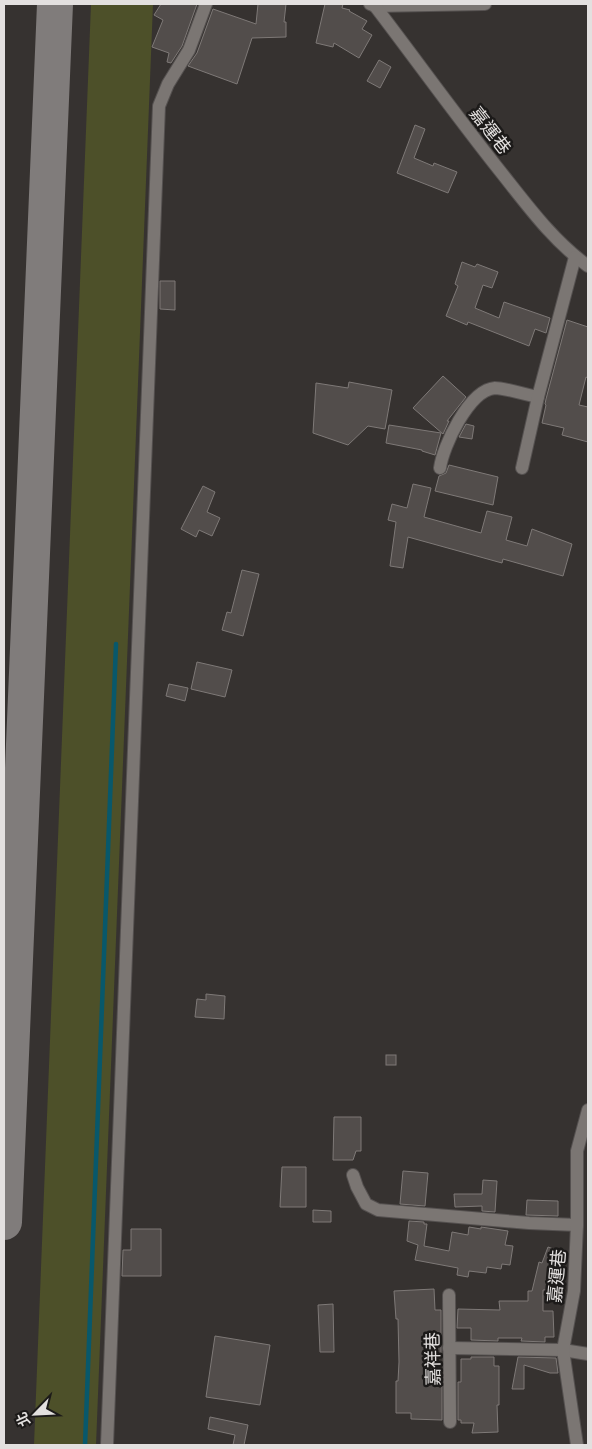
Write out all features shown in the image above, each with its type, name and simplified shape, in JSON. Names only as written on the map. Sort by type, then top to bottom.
[{"type":"lane","points":[[107,1445],[160,106],[168,84],[189,50],[206,4]]},
{"type":"lane","points":[[372,5],[484,4]]},
{"type":"lane","name":"嘉運巷","points":[[372,5],[543,225],[575,257],[588,266]]},
{"type":"lane","points":[[522,468],[538,397],[575,257]]},
{"type":"lane","points":[[440,468],[454,429],[469,406],[486,391],[496,388],[538,397]]},
{"type":"lane","name":"嘉運巷","points":[[577,1445],[563,1350],[574,1291],[577,1225],[577,1151],[588,1110]]},
{"type":"lane","points":[[353,1175],[366,1204],[378,1210],[528,1224],[577,1225]]},
{"type":"lane","name":"嘉祥巷","points":[[449,1295],[450,1422]]},
{"type":"lane","points":[[450,1348],[563,1350],[588,1354]]},
{"type":"green space","points":[[91,4],[153,4],[96,1445],[34,1445]]},
{"type":"building","points":[[161,4],[197,4],[182,46],[171,63],[167,62],[169,53],[152,47],[163,20],[154,15]]},
{"type":"building","points":[[258,4],[286,4],[284,22],[286,22],[286,37],[252,38],[237,84],[188,66],[197,53],[213,9],[256,24]]},
{"type":"building","points":[[325,4],[343,4],[342,8],[350,10],[367,21],[362,29],[372,35],[359,58],[334,43],[333,47],[316,43]]},
{"type":"building","points":[[379,60],[391,67],[380,88],[367,81]]},
{"type":"building","points":[[415,125],[425,129],[414,158],[433,166],[434,163],[457,172],[448,193],[397,173]]},
{"type":"building","points":[[462,262],[475,267],[477,264],[498,272],[492,288],[483,285],[475,308],[499,318],[504,302],[550,318],[546,333],[535,329],[529,346],[468,322],[467,325],[446,316],[458,286],[455,284]]},
{"type":"building","points":[[160,281],[175,281],[175,310],[160,309]]},
{"type":"building","points":[[567,320],[588,327],[588,378],[586,377],[579,405],[588,407],[588,442],[562,435],[564,428],[542,423],[546,399]]},
{"type":"building","points":[[443,376],[466,397],[447,421],[449,421],[443,434],[413,408]]},
{"type":"building","points":[[349,382],[392,390],[385,429],[368,426],[348,445],[313,433],[316,383],[348,388]]},
{"type":"building","points":[[466,424],[474,426],[472,439],[459,437]]},
{"type":"building","points":[[389,425],[441,433],[435,455],[422,450],[386,443]]},
{"type":"building","points":[[449,465],[498,477],[493,505],[435,491],[439,476],[446,473]]},
{"type":"building","points":[[413,484],[431,488],[424,517],[481,533],[487,511],[512,517],[506,540],[527,546],[532,529],[572,544],[563,576],[503,559],[502,563],[408,537],[403,568],[390,566],[396,522],[388,520],[392,504],[407,508]]},
{"type":"building","points":[[203,486],[215,492],[207,512],[220,518],[212,536],[199,530],[196,537],[181,529]]},
{"type":"building","points":[[242,570],[259,574],[243,636],[222,630],[227,612],[231,613]]},
{"type":"building","points":[[197,662],[232,670],[225,697],[191,689]]},
{"type":"building","points":[[169,684],[188,688],[185,701],[166,696]]},
{"type":"building","points":[[206,994],[225,996],[224,1019],[195,1017],[197,999],[206,1000]]},
{"type":"building","points":[[386,1055],[396,1055],[396,1065],[386,1065]]},
{"type":"building","points":[[334,1117],[361,1117],[361,1151],[356,1151],[353,1160],[333,1160]]},
{"type":"building","points":[[282,1167],[306,1167],[306,1207],[280,1207]]},
{"type":"building","points":[[403,1171],[428,1173],[425,1206],[400,1204]]},
{"type":"building","points":[[483,1180],[497,1181],[495,1212],[482,1211],[482,1206],[455,1207],[454,1194],[482,1194]]},
{"type":"building","points":[[527,1200],[558,1201],[558,1216],[526,1215]]},
{"type":"building","points":[[313,1210],[331,1211],[331,1222],[313,1222]]},
{"type":"building","points":[[409,1221],[427,1224],[424,1246],[449,1251],[452,1232],[468,1235],[469,1227],[508,1231],[505,1245],[513,1246],[510,1265],[502,1264],[501,1269],[487,1267],[486,1273],[469,1271],[468,1277],[457,1275],[458,1268],[415,1260],[418,1245],[407,1241]]},
{"type":"building","points":[[131,1229],[161,1229],[161,1276],[122,1276],[123,1250],[131,1250]]},
{"type":"building","points":[[548,1247],[567,1254],[559,1277],[557,1276],[551,1290],[543,1290],[543,1311],[553,1311],[554,1337],[545,1337],[545,1342],[521,1341],[522,1338],[498,1338],[498,1341],[471,1340],[471,1328],[457,1328],[458,1309],[500,1310],[499,1301],[528,1301],[528,1291],[532,1291],[539,1262],[542,1263]]},
{"type":"building","points":[[434,1289],[435,1310],[441,1310],[441,1354],[435,1355],[434,1382],[442,1382],[442,1420],[411,1419],[411,1413],[396,1413],[396,1381],[398,1381],[399,1362],[398,1319],[396,1319],[394,1291]]},
{"type":"building","points":[[333,1304],[334,1352],[320,1352],[318,1305]]},
{"type":"building","points":[[215,1336],[270,1345],[260,1405],[206,1397]]},
{"type":"building","points":[[471,1357],[494,1357],[494,1366],[499,1366],[498,1432],[472,1433],[474,1423],[461,1423],[461,1420],[458,1420],[458,1382],[461,1382],[461,1359],[471,1359]]},
{"type":"building","points":[[518,1357],[556,1358],[558,1373],[550,1373],[524,1365],[524,1389],[512,1389]]},
{"type":"building","points":[[210,1417],[248,1425],[244,1445],[233,1445],[235,1435],[208,1429]]},
{"type":"waterway","points":[[85,1445],[116,644]]},
{"type":"taxiway","points":[[4,1222],[55,4]]}]
